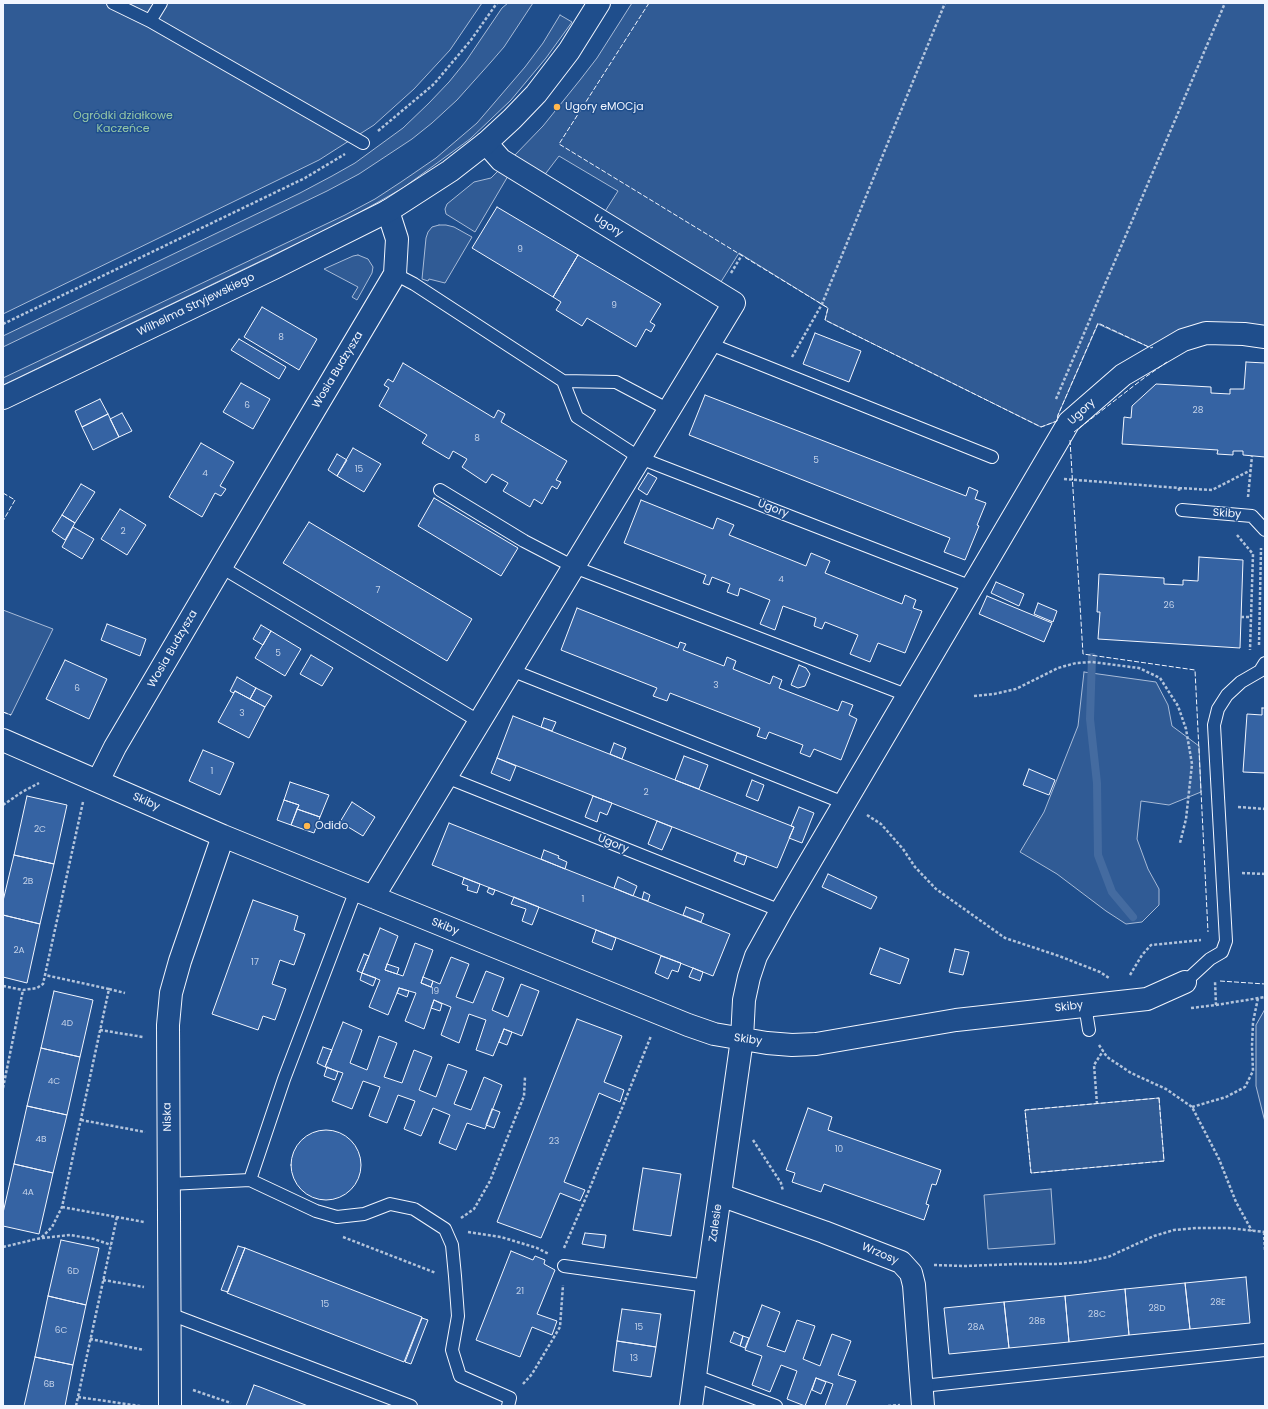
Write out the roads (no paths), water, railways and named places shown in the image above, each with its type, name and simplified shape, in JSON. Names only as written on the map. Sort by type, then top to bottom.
[{"type":"street","points":[[388,211],[450,171],[486,143],[512,119],[536,94],[569,51],[599,3]]},
{"type":"street","name":"Ugory","points":[[365,894],[446,777],[734,303],[501,160],[486,143]]},
{"type":"street","name":"Wosia Budzysza","points":[[98,781],[115,747],[395,274],[397,239],[388,211]]},
{"type":"street","name":"Wilhelma Stryjewskiego","points":[[3,398],[276,267],[388,211]]},
{"type":"street","name":"Ugory","points":[[742,1040],[744,1000],[749,976],[756,956],[780,911],[909,696],[1069,422],[1123,376],[1183,340],[1206,333],[1244,334],[1265,337]]},
{"type":"street","name":"Skiby","points":[[3,740],[224,836],[660,1014],[714,1034],[742,1040],[792,1045],[816,1044],[956,1020],[1148,999],[1185,982]]},
{"type":"street","name":"Niska","points":[[170,1406],[168,1025],[171,993],[180,961],[224,836]]},
{"type":"street","name":"Zalesie","points":[[691,1406],[742,1040]]},
{"type":"street","name":"Wrzosy","points":[[720,1195],[901,1262],[910,1273],[914,1285],[922,1396]]},
{"type":"lane","points":[[113,3],[150,21],[363,143]]},
{"type":"lane","points":[[150,21],[161,3]]},
{"type":"lane","points":[[395,274],[414,284],[563,381],[616,382],[669,410]]},
{"type":"lane","points":[[710,344],[992,457]]},
{"type":"lane","points":[[563,381],[577,417],[640,458]]},
{"type":"lane","name":"Ugory","points":[[640,458],[972,587]]},
{"type":"lane","points":[[440,490],[524,541],[574,567],[909,696]]},
{"type":"lane","name":"Skiby","points":[[1182,510],[1252,516],[1265,530]]},
{"type":"lane","points":[[221,567],[480,722]]},
{"type":"lane","name":"Skiby","points":[[1185,982],[1210,959],[1222,952],[1226,940],[1214,725],[1218,709],[1227,695],[1241,682],[1260,671],[1265,663]]},
{"type":"lane","points":[[511,670],[844,803]]},
{"type":"lane","name":"Ugory","points":[[446,777],[780,911]]},
{"type":"lane","points":[[250,1180],[284,1079],[365,894]]},
{"type":"lane","points":[[1085,1005],[1089,1030]]},
{"type":"lane","points":[[169,1184],[250,1180],[316,1211],[337,1217],[364,1214],[390,1204],[414,1209],[445,1229],[452,1245],[458,1316],[452,1350],[460,1376],[509,1402]]},
{"type":"lane","points":[[564,1266],[707,1286]]},
{"type":"lane","points":[[170,1314],[411,1406]]},
{"type":"lane","points":[[922,1396],[1265,1350]]},
{"type":"lane","points":[[696,1376],[776,1406]]},
{"type":"waterway","points":[[1092,657],[1090,719],[1097,783],[1098,855],[1112,892],[1133,917]]},
{"type":"place","name":"Ugory eMOCja","points":[[557,107]]},
{"type":"place","name":"Odido","points":[[307,826]]},
{"type":"park label","name":"Ogródki działkowe Kaczeńce","points":[[123,122]]}]
